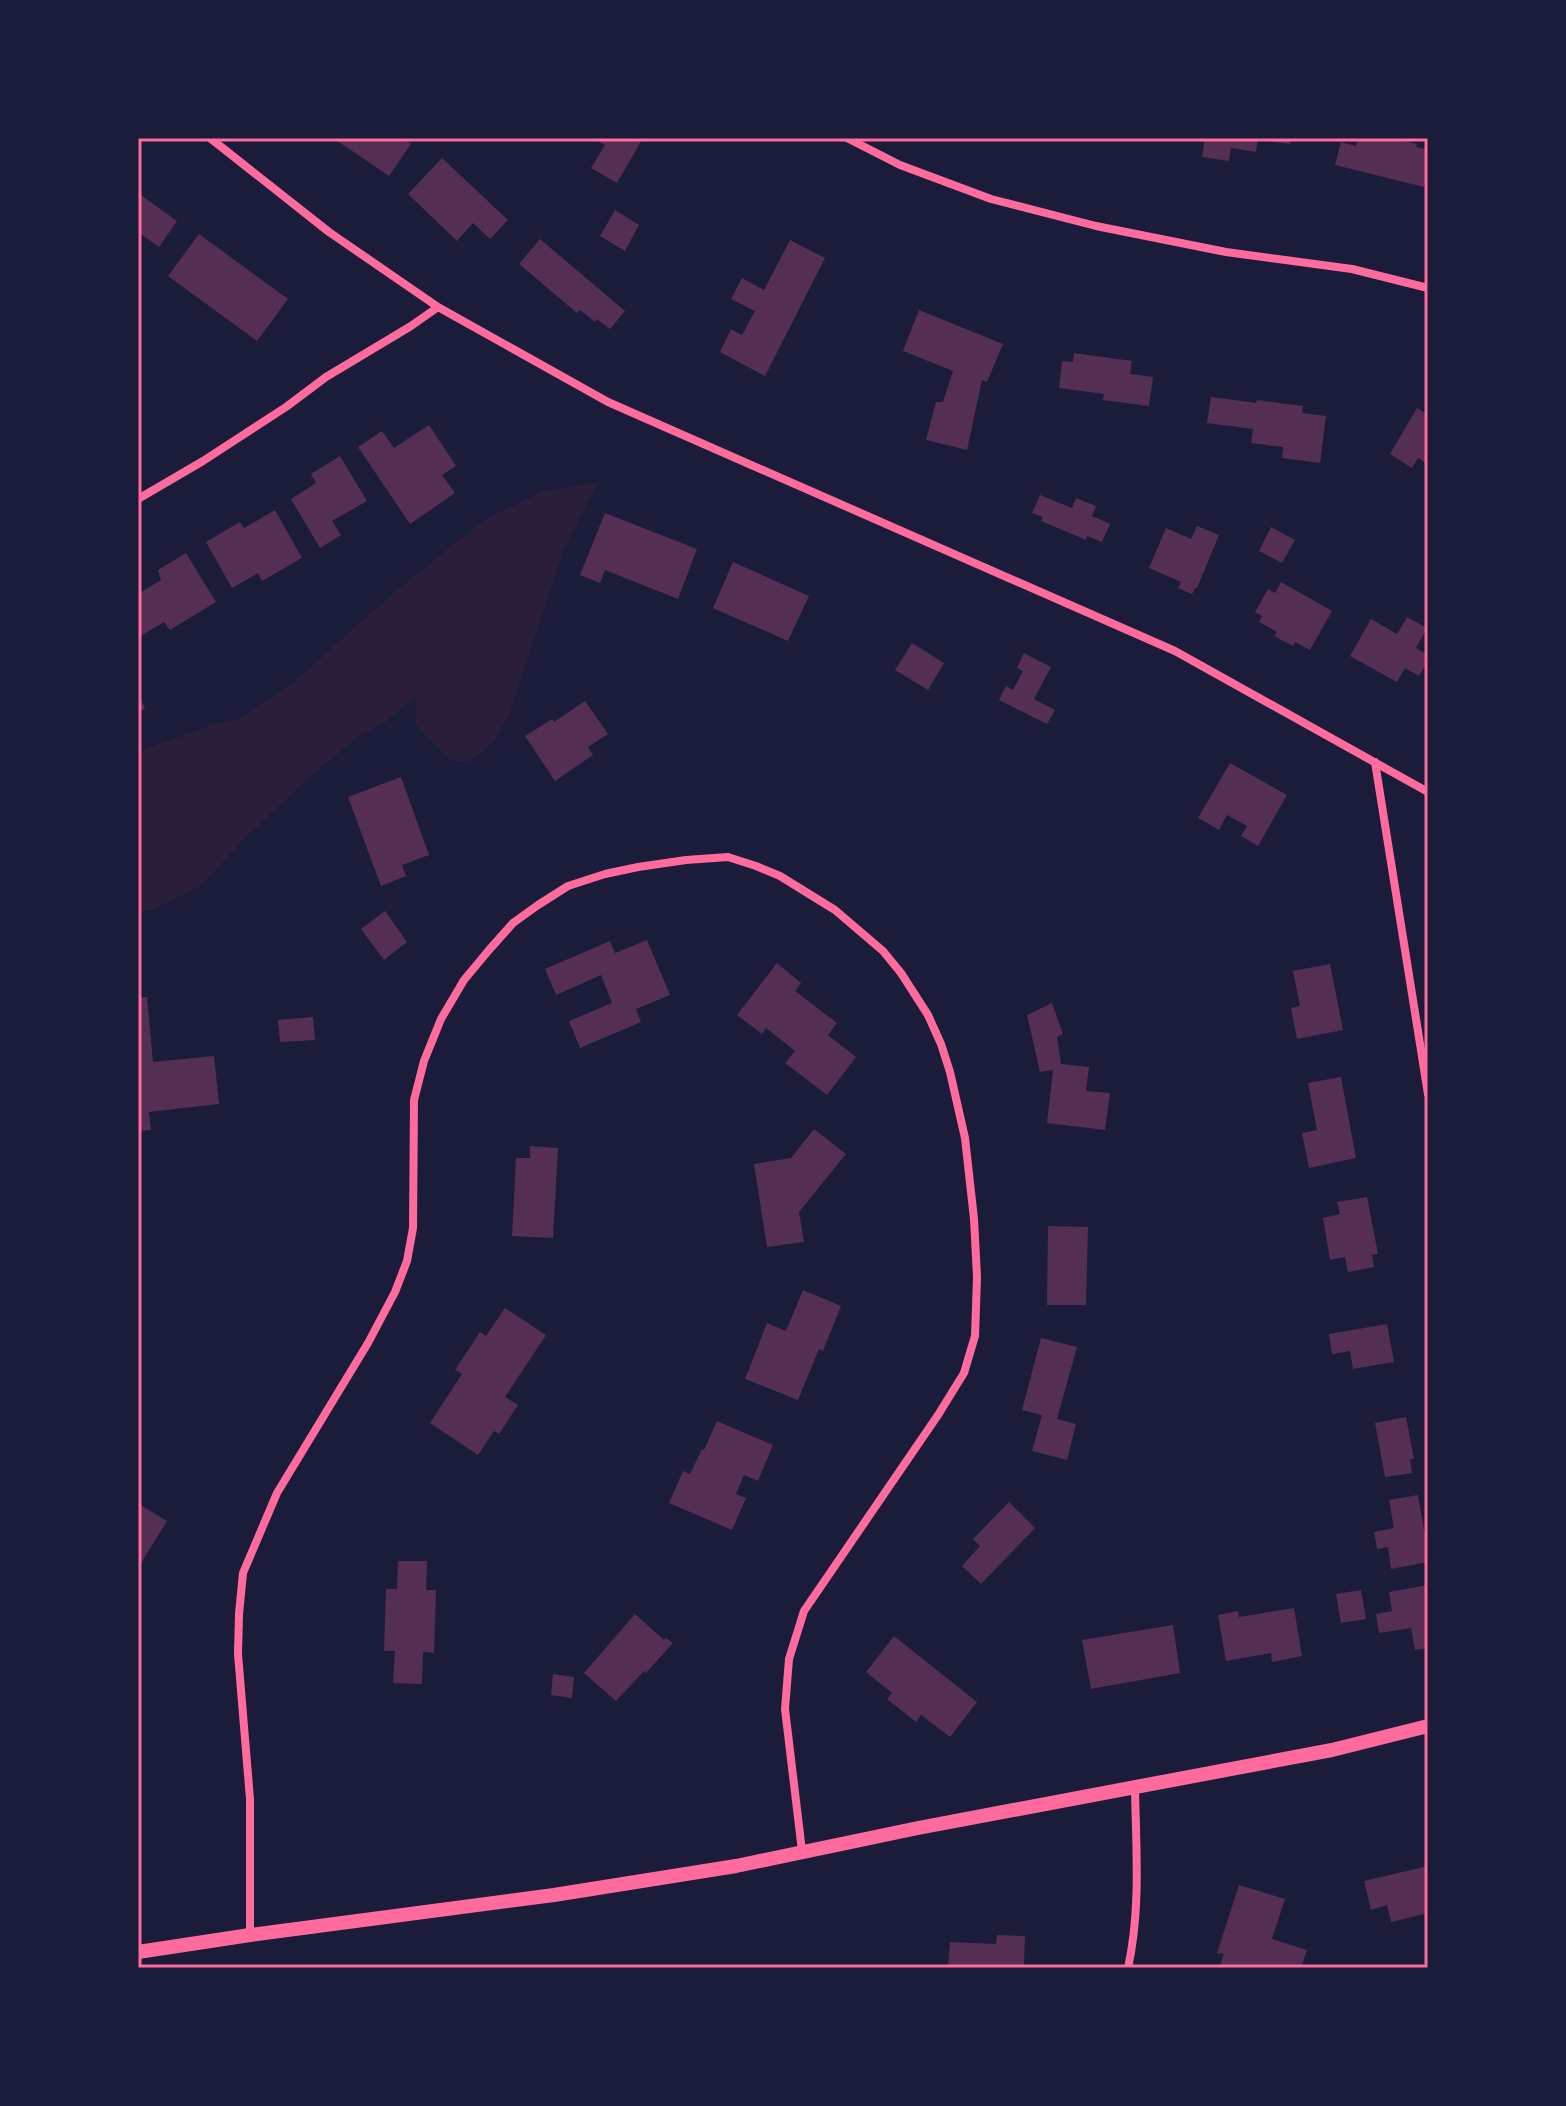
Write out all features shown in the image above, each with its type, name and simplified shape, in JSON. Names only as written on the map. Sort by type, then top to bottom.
[{"type":"street","points":[[210,138],[329,232],[438,307],[608,402],[1175,651],[1428,792]]},
{"type":"street","points":[[847,138],[900,165],[991,199],[1096,226],[1226,252],[1352,269],[1428,288]]},
{"type":"street","points":[[138,499],[203,461],[326,377],[438,307]]},
{"type":"street","points":[[1375,762],[1428,1094]]},
{"type":"street","points":[[250,1935],[250,1799],[238,1654],[243,1573],[277,1493],[368,1343],[395,1292],[407,1261],[413,1228],[414,1100],[435,1033],[464,980],[513,923],[538,905],[568,886],[605,874],[686,860],[728,857],[780,876],[835,910],[883,951],[928,1015],[941,1044],[965,1138],[977,1277],[975,1336],[964,1373],[804,1611],[789,1659],[785,1709],[802,1851]]},
{"type":"street","points":[[138,1952],[554,1895],[736,1866],[1332,1750],[1428,1726]]},
{"type":"street","points":[[1128,1968],[1134,1939],[1137,1893],[1135,1788]]},
{"type":"shaded area","points":[[598,482],[563,552],[509,716],[493,742],[476,758],[465,762],[449,760],[416,725],[416,696],[387,721],[359,736],[318,770],[244,839],[201,886],[150,911],[138,912],[138,752],[213,724],[238,720],[295,681],[392,594],[485,519],[543,491]]},
{"type":"building","points":[[333,138],[403,138],[411,144],[389,176]]},
{"type":"building","points":[[592,138],[643,138],[617,183],[591,168],[605,145]]},
{"type":"building","points":[[1205,138],[1258,138],[1256,152],[1231,148],[1229,161],[1202,157]]},
{"type":"building","points":[[1261,138],[1291,138],[1290,144]]},
{"type":"building","points":[[1358,138],[1391,138],[1428,150],[1428,176],[1424,187],[1335,165],[1341,142],[1356,146]]},
{"type":"building","points":[[442,158],[508,220],[490,239],[473,223],[457,241],[408,194]]},
{"type":"building","points":[[138,193],[177,221],[159,247],[138,232]]},
{"type":"building","points":[[615,210],[639,225],[625,251],[600,236]]},
{"type":"building","points":[[199,234],[288,299],[257,341],[168,276]]},
{"type":"building","points":[[540,239],[625,311],[610,329],[580,310],[577,313],[519,264]]},
{"type":"building","points":[[790,240],[825,258],[765,376],[720,352],[731,329],[742,335],[755,311],[731,299],[742,278],[764,290]]},
{"type":"building","points":[[919,310],[1003,344],[987,382],[982,380],[967,450],[926,440],[936,402],[943,402],[953,371],[903,351]]},
{"type":"building","points":[[1074,353],[1132,361],[1130,374],[1153,377],[1149,406],[1103,400],[1104,394],[1059,388],[1062,361],[1073,362]]},
{"type":"building","points":[[1211,397],[1303,406],[1302,413],[1326,416],[1320,463],[1282,458],[1283,447],[1251,443],[1253,429],[1207,423]]},
{"type":"building","points":[[1417,408],[1428,415],[1428,464],[1418,458],[1412,468],[1390,454]]},
{"type":"building","points":[[429,425],[456,466],[442,475],[455,493],[410,524],[358,447],[382,431],[394,448]]},
{"type":"building","points":[[340,456],[367,501],[332,521],[341,535],[320,548],[291,499],[316,483],[311,474]]},
{"type":"building","points":[[1040,495],[1072,508],[1076,498],[1096,506],[1092,516],[1110,524],[1102,542],[1087,536],[1086,540],[1041,521],[1043,517],[1032,513]]},
{"type":"building","points":[[275,510],[302,558],[262,581],[258,573],[232,588],[206,542],[240,522],[244,528]]},
{"type":"building","points":[[605,513],[697,549],[678,599],[605,570],[600,583],[580,575]]},
{"type":"building","points":[[1197,526],[1219,535],[1192,594],[1178,588],[1181,582],[1149,568],[1166,528],[1191,539]]},
{"type":"building","points":[[1271,527],[1295,540],[1282,563],[1259,551]]},
{"type":"building","points":[[186,553],[216,602],[170,630],[164,622],[139,637],[138,594],[161,580],[158,570]]},
{"type":"building","points":[[733,562],[809,596],[788,641],[713,608]]},
{"type":"building","points":[[1281,582],[1332,611],[1310,650],[1295,642],[1293,646],[1274,636],[1277,632],[1259,622],[1262,616],[1255,612],[1268,589],[1275,593]]},
{"type":"building","points":[[1407,617],[1427,628],[1416,648],[1428,655],[1419,676],[1405,668],[1397,682],[1350,656],[1371,619],[1397,634]]},
{"type":"building","points":[[912,643],[944,663],[928,690],[895,670]]},
{"type":"building","points":[[1024,653],[1051,667],[1034,699],[1055,710],[1047,724],[999,700],[1006,686],[1013,690],[1023,671],[1017,668]]},
{"type":"building","points":[[138,693],[145,709],[138,712]]},
{"type":"building","points":[[585,701],[608,734],[588,747],[593,755],[555,781],[525,736],[552,719],[554,722]]},
{"type":"building","points":[[1230,763],[1287,795],[1258,846],[1241,836],[1247,826],[1227,815],[1219,830],[1198,818]]},
{"type":"building","points":[[401,777],[429,855],[402,865],[406,876],[381,886],[348,797]]},
{"type":"building","points":[[385,911],[407,942],[384,960],[361,929]]},
{"type":"building","points":[[647,940],[670,995],[636,1009],[641,1022],[580,1048],[569,1021],[612,1003],[601,975],[556,995],[545,969],[610,941],[615,953]]},
{"type":"building","points":[[777,963],[801,983],[795,991],[837,1023],[828,1035],[856,1057],[827,1095],[785,1063],[795,1051],[766,1028],[762,1034],[737,1015]]},
{"type":"building","points":[[1330,964],[1343,1030],[1297,1039],[1291,1008],[1300,1006],[1293,971]]},
{"type":"building","points":[[147,997],[153,1062],[214,1056],[219,1104],[149,1112],[151,1130],[138,1131],[138,998]]},
{"type":"building","points":[[1052,1003],[1063,1034],[1057,1037],[1061,1064],[1089,1067],[1086,1091],[1110,1093],[1105,1130],[1047,1123],[1053,1070],[1040,1072],[1027,1015]]},
{"type":"building","points":[[313,1017],[315,1040],[280,1042],[278,1020]]},
{"type":"building","points":[[1341,1077],[1356,1158],[1309,1168],[1302,1133],[1317,1130],[1308,1083]]},
{"type":"building","points":[[814,1129],[846,1154],[799,1212],[804,1242],[767,1247],[754,1164],[791,1158]]},
{"type":"building","points":[[530,1146],[558,1148],[553,1238],[512,1236],[516,1158],[530,1158]]},
{"type":"building","points":[[1367,1197],[1378,1254],[1372,1255],[1374,1267],[1348,1272],[1345,1257],[1330,1260],[1323,1218],[1340,1214],[1337,1202]]},
{"type":"building","points":[[1048,1226],[1088,1227],[1086,1305],[1047,1305]]},
{"type":"building","points":[[803,1290],[841,1306],[798,1400],[745,1379],[767,1323],[786,1331]]},
{"type":"building","points":[[505,1308],[546,1335],[505,1397],[518,1405],[499,1434],[494,1431],[478,1455],[430,1423],[462,1374],[455,1370],[480,1332],[486,1336]]},
{"type":"building","points":[[1387,1324],[1394,1362],[1353,1369],[1350,1351],[1332,1354],[1329,1334]]},
{"type":"building","points":[[1041,1338],[1077,1347],[1057,1419],[1076,1424],[1067,1460],[1032,1451],[1042,1415],[1022,1410]]},
{"type":"building","points":[[1406,1417],[1414,1459],[1410,1459],[1412,1473],[1385,1477],[1375,1423]]},
{"type":"building","points":[[717,1421],[773,1445],[758,1481],[744,1475],[736,1494],[746,1498],[732,1530],[669,1503],[683,1471],[690,1474]]},
{"type":"building","points":[[1418,1495],[1428,1562],[1391,1569],[1388,1547],[1377,1549],[1374,1532],[1394,1528],[1389,1500]]},
{"type":"building","points":[[1009,1502],[1035,1528],[981,1584],[962,1566],[980,1546],[973,1539]]},
{"type":"building","points":[[138,1506],[167,1521],[138,1568]]},
{"type":"building","points":[[398,1561],[427,1561],[426,1590],[436,1590],[434,1653],[423,1652],[422,1684],[393,1683],[395,1651],[384,1651],[386,1589],[397,1589]]},
{"type":"building","points":[[1428,1585],[1428,1648],[1415,1650],[1411,1628],[1379,1633],[1376,1614],[1392,1611],[1389,1592]]},
{"type":"building","points":[[1361,1590],[1366,1619],[1341,1623],[1336,1594]]},
{"type":"building","points":[[1294,1608],[1302,1656],[1272,1662],[1271,1653],[1226,1661],[1218,1615],[1238,1611],[1239,1617]]},
{"type":"building","points":[[635,1614],[664,1640],[666,1638],[673,1643],[616,1701],[584,1673]]},
{"type":"building","points":[[1173,1625],[1180,1673],[1091,1689],[1082,1640]]},
{"type":"building","points":[[894,1636],[977,1702],[950,1737],[921,1715],[916,1722],[887,1699],[892,1693],[866,1672]]},
{"type":"building","points":[[553,1674],[574,1677],[572,1698],[551,1695]]},
{"type":"building","points":[[1428,1866],[1428,1913],[1391,1922],[1387,1905],[1371,1910],[1364,1881]]},
{"type":"building","points":[[1239,1885],[1285,1899],[1272,1939],[1307,1950],[1301,1968],[1219,1968],[1224,1954],[1217,1953]]},
{"type":"building","points":[[997,1935],[1025,1936],[1024,1965],[1014,1965],[1014,1968],[948,1968],[950,1942],[996,1944]]}]
